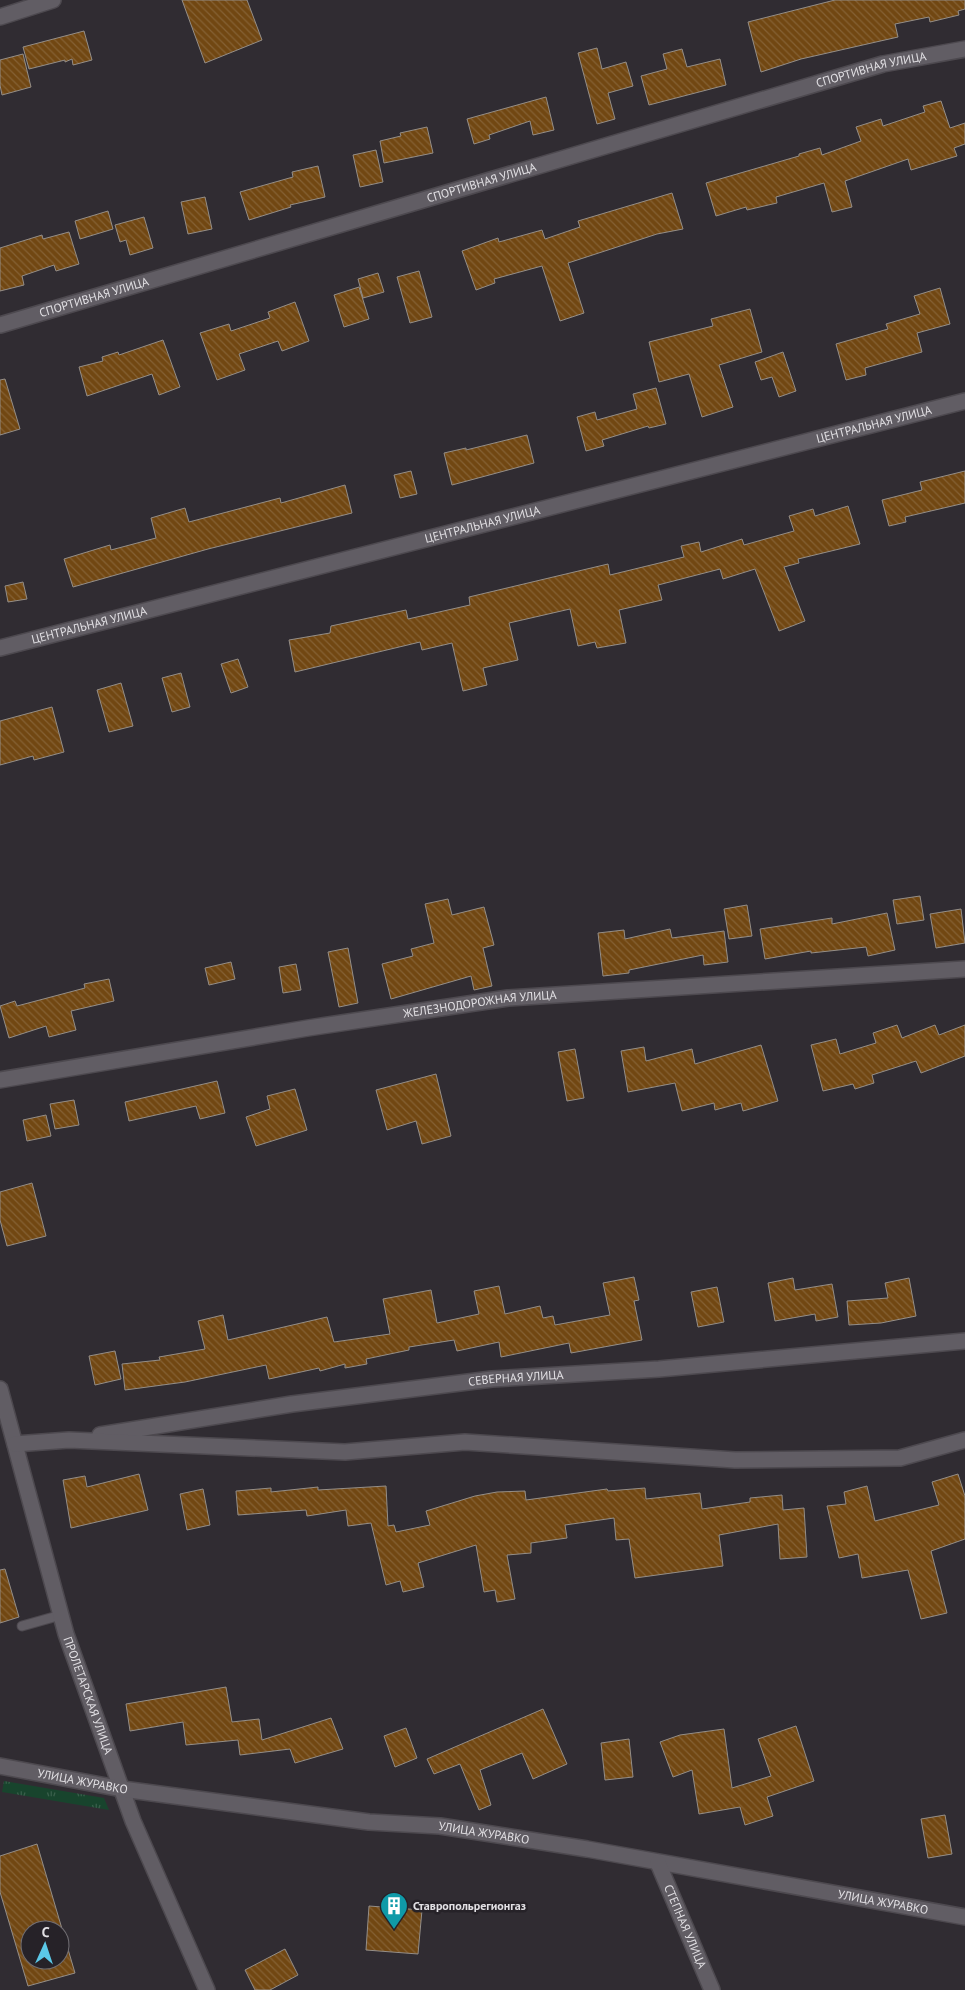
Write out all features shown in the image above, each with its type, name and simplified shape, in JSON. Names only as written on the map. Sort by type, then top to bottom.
[{"type":"street","points":[[0,17],[53,0]]},
{"type":"street","name":"СПОРТИВНАЯ УЛИЦА","points":[[0,325],[883,64],[965,49]]},
{"type":"street","name":"ЦЕНТРАЛЬНАЯ УЛИЦА","points":[[0,648],[965,401]]},
{"type":"street","name":"ЖЕЛЕЗНОДОРОЖНАЯ УЛИЦА","points":[[0,1080],[308,1028],[508,998],[965,969]]},
{"type":"street","name":"СЕВЕРНАЯ УЛИЦА","points":[[15,1444],[69,1440],[292,1404],[492,1379],[659,1369],[965,1341]]},
{"type":"street","name":"ПРОЛЕТАРСКАЯ УЛИЦА","points":[[0,1389],[61,1615],[133,1821],[207,1990]]},
{"type":"street","name":"СЕВЕРНАЯ УЛИЦА","points":[[69,1440],[345,1452],[466,1442],[735,1460],[900,1458],[965,1440]]},
{"type":"street","name":"УЛИЦА ЖУРАВКО","points":[[0,1766],[122,1789],[369,1822],[440,1826],[587,1849],[965,1917]]},
{"type":"street","name":"СТЕПНАЯ УЛИЦА","points":[[658,1863],[712,1990]]},
{"type":"lane","points":[[22,1626],[61,1615]]},
{"type":"green space","points":[[4,1781],[104,1798],[109,1810],[2,1792]]},
{"type":"building","points":[[182,0],[247,0],[262,40],[205,63]]},
{"type":"building","points":[[835,0],[965,0],[965,9],[958,11],[959,15],[930,22],[929,17],[895,24],[898,37],[801,59],[761,72],[748,22]]},
{"type":"building","points":[[84,31],[92,60],[73,65],[72,59],[65,62],[65,60],[29,69],[23,47]]},
{"type":"building","points":[[597,48],[602,69],[626,62],[633,86],[608,93],[615,119],[597,124],[578,53]]},
{"type":"building","points":[[682,49],[687,67],[720,59],[726,85],[649,105],[641,76],[667,69],[663,54]]},
{"type":"building","points":[[23,54],[31,87],[2,95],[0,60]]},
{"type":"building","points":[[546,97],[554,130],[533,135],[530,121],[489,135],[490,139],[474,144],[467,119]]},
{"type":"building","points":[[941,101],[950,128],[965,123],[965,144],[954,148],[957,156],[911,170],[908,159],[845,181],[852,207],[832,212],[824,183],[776,197],[777,203],[747,210],[746,207],[716,216],[706,183],[820,148],[822,155],[861,141],[856,127],[881,119],[883,126],[925,112],[923,106]]},
{"type":"building","points":[[427,127],[433,153],[384,163],[380,141],[401,136],[400,133]]},
{"type":"building","points":[[376,150],[383,182],[360,187],[353,155]]},
{"type":"building","points":[[318,166],[325,197],[290,205],[291,207],[249,220],[240,192],[293,177],[292,172]]},
{"type":"building","points":[[672,193],[683,229],[657,234],[568,263],[584,313],[560,321],[542,266],[494,279],[495,283],[476,290],[462,251],[498,238],[499,242],[542,230],[545,239],[580,227],[578,221]]},
{"type":"building","points":[[205,197],[212,229],[188,234],[181,202]]},
{"type":"building","points":[[108,211],[113,229],[80,239],[75,221]]},
{"type":"building","points":[[144,217],[153,248],[130,255],[126,240],[120,242],[115,225]]},
{"type":"building","points":[[69,232],[79,264],[56,271],[54,265],[22,276],[24,285],[0,291],[0,248],[42,235],[43,239]]},
{"type":"building","points":[[419,271],[432,317],[410,323],[397,277]]},
{"type":"building","points":[[378,273],[384,292],[363,298],[358,279]]},
{"type":"building","points":[[359,287],[369,319],[344,327],[334,295]]},
{"type":"building","points":[[940,288],[950,324],[917,333],[922,352],[865,368],[866,375],[846,380],[836,344],[888,329],[886,324],[920,314],[914,296]]},
{"type":"building","points":[[295,302],[309,341],[282,351],[278,341],[239,354],[245,370],[217,380],[200,333],[229,324],[231,331],[270,318],[268,312]]},
{"type":"building","points":[[750,309],[762,352],[719,365],[733,407],[702,417],[689,374],[659,382],[649,342],[713,326],[711,319]]},
{"type":"building","points":[[163,340],[180,387],[159,395],[152,374],[87,396],[79,367],[103,361],[102,357],[118,352],[119,355]]},
{"type":"building","points":[[783,352],[796,391],[779,397],[772,377],[761,380],[755,362]]},
{"type":"building","points":[[5,379],[20,429],[0,435],[0,380]]},
{"type":"building","points":[[656,388],[666,424],[649,428],[648,426],[602,440],[604,446],[586,451],[577,417],[595,412],[597,420],[637,409],[633,394]]},
{"type":"building","points":[[527,435],[534,463],[452,485],[444,453],[466,448],[466,450]]},
{"type":"building","points":[[411,471],[417,494],[400,498],[394,475]]},
{"type":"building","points":[[965,471],[965,503],[905,517],[906,522],[889,526],[882,500],[922,490],[920,482]]},
{"type":"building","points":[[345,485],[352,513],[208,549],[73,587],[64,559],[110,545],[111,550],[156,538],[151,518],[185,508],[189,522],[280,498],[281,503]]},
{"type":"building","points":[[848,506],[860,544],[798,559],[799,563],[784,567],[805,621],[779,631],[755,569],[723,579],[720,569],[658,585],[662,600],[619,610],[626,643],[597,648],[595,642],[578,646],[570,609],[509,623],[518,660],[483,668],[487,685],[463,691],[452,643],[422,650],[420,642],[295,672],[289,640],[330,633],[331,626],[406,610],[408,619],[470,605],[469,597],[608,564],[610,575],[684,557],[681,546],[699,542],[701,552],[742,539],[744,545],[794,531],[789,516],[813,509],[815,516]]},
{"type":"building","points":[[23,582],[27,599],[8,602],[5,586]]},
{"type":"building","points":[[238,659],[248,687],[231,693],[221,664]]},
{"type":"building","points":[[181,673],[190,707],[172,712],[162,678]]},
{"type":"building","points":[[121,683],[133,726],[109,732],[97,690]]},
{"type":"building","points":[[52,707],[64,752],[34,760],[33,756],[0,765],[0,721]]},
{"type":"building","points":[[920,896],[924,920],[897,924],[893,900]]},
{"type":"building","points":[[448,899],[452,915],[484,907],[494,945],[483,948],[492,986],[474,990],[471,976],[391,999],[382,964],[413,956],[411,949],[434,943],[425,904]]},
{"type":"building","points":[[747,905],[752,936],[729,939],[724,909]]},
{"type":"building","points":[[961,909],[965,943],[936,948],[930,914]]},
{"type":"building","points":[[887,913],[895,950],[868,956],[866,947],[811,953],[811,951],[765,959],[760,929],[832,918],[832,924]]},
{"type":"building","points":[[670,929],[672,938],[724,931],[728,962],[704,965],[703,955],[629,970],[629,973],[603,976],[598,933],[624,930],[625,939]]},
{"type":"building","points":[[348,948],[358,1003],[339,1007],[328,952]]},
{"type":"building","points":[[231,962],[235,979],[209,985],[205,968]]},
{"type":"building","points":[[296,964],[301,990],[283,993],[279,967]]},
{"type":"building","points":[[109,979],[114,1001],[71,1011],[76,1030],[49,1037],[46,1026],[9,1038],[0,1006],[15,1001],[17,1006],[85,988],[84,984]]},
{"type":"building","points":[[897,1025],[902,1038],[935,1025],[939,1035],[965,1025],[965,1056],[921,1073],[916,1061],[872,1075],[874,1083],[855,1089],[853,1084],[823,1091],[811,1045],[836,1039],[840,1054],[876,1043],[873,1033]]},
{"type":"building","points":[[761,1045],[778,1101],[743,1111],[741,1103],[715,1110],[714,1103],[682,1111],[675,1083],[628,1092],[621,1051],[644,1047],[646,1061],[692,1049],[695,1064]]},
{"type":"building","points":[[575,1049],[584,1098],[567,1101],[558,1052]]},
{"type":"building","points":[[436,1074],[451,1136],[422,1144],[416,1121],[387,1130],[376,1090]]},
{"type":"building","points":[[217,1081],[225,1113],[200,1119],[196,1106],[129,1121],[125,1102]]},
{"type":"building","points":[[295,1089],[307,1130],[256,1146],[246,1117],[270,1109],[267,1096]]},
{"type":"building","points":[[74,1100],[79,1125],[55,1129],[50,1104]]},
{"type":"building","points":[[46,1115],[51,1136],[27,1141],[23,1120]]},
{"type":"building","points":[[32,1183],[46,1236],[7,1246],[0,1220],[0,1192]]},
{"type":"building","points":[[634,1277],[639,1300],[634,1301],[642,1340],[571,1353],[569,1343],[501,1357],[499,1342],[457,1351],[454,1340],[409,1347],[409,1350],[366,1359],[367,1364],[345,1368],[345,1364],[320,1371],[319,1368],[269,1379],[266,1365],[185,1382],[125,1390],[122,1364],[160,1360],[159,1357],[205,1349],[198,1321],[223,1315],[228,1340],[327,1317],[334,1342],[390,1334],[383,1299],[431,1290],[437,1323],[479,1314],[474,1291],[499,1286],[505,1314],[540,1306],[543,1318],[553,1316],[555,1325],[610,1315],[603,1283]]},
{"type":"building","points":[[793,1278],[795,1290],[832,1284],[838,1317],[816,1321],[815,1314],[775,1321],[768,1283]]},
{"type":"building","points":[[909,1278],[916,1316],[881,1323],[849,1325],[847,1301],[888,1298],[885,1283]]},
{"type":"building","points":[[717,1287],[724,1322],[698,1327],[691,1292]]},
{"type":"building","points":[[115,1351],[121,1379],[95,1385],[89,1356]]},
{"type":"building","points":[[139,1474],[148,1510],[71,1528],[63,1480],[85,1476],[87,1487]]},
{"type":"building","points":[[958,1474],[965,1496],[965,1539],[931,1551],[947,1613],[921,1619],[908,1570],[862,1578],[858,1554],[839,1558],[827,1506],[846,1504],[844,1492],[867,1486],[875,1521],[939,1505],[932,1482]]},
{"type":"building","points":[[386,1486],[388,1526],[394,1525],[396,1532],[430,1525],[426,1511],[475,1496],[497,1492],[525,1491],[526,1500],[607,1489],[608,1491],[645,1488],[646,1499],[700,1493],[702,1509],[750,1502],[750,1498],[782,1495],[783,1510],[804,1508],[807,1557],[780,1559],[778,1524],[719,1535],[723,1566],[635,1578],[629,1539],[616,1540],[614,1518],[565,1525],[567,1538],[531,1543],[531,1553],[507,1555],[515,1599],[497,1602],[495,1590],[484,1592],[476,1545],[418,1563],[424,1587],[403,1592],[400,1581],[386,1585],[371,1523],[348,1526],[346,1510],[307,1516],[306,1510],[238,1515],[236,1491],[271,1488],[271,1492],[318,1487],[318,1490]]},
{"type":"building","points":[[203,1489],[210,1525],[187,1530],[180,1494]]},
{"type":"building","points":[[5,1569],[19,1617],[0,1623],[0,1570]]},
{"type":"building","points":[[226,1687],[232,1722],[259,1719],[262,1740],[331,1718],[343,1749],[295,1763],[290,1749],[240,1755],[238,1740],[186,1745],[183,1722],[130,1731],[126,1704]]},
{"type":"building","points":[[543,1709],[567,1764],[533,1779],[522,1753],[480,1770],[491,1805],[479,1810],[460,1764],[434,1774],[427,1759]]},
{"type":"building","points":[[796,1726],[814,1781],[767,1797],[773,1816],[745,1825],[740,1807],[699,1814],[692,1770],[673,1777],[660,1742],[680,1735],[724,1729],[732,1788],[771,1776],[758,1739]]},
{"type":"building","points":[[406,1728],[417,1758],[395,1767],[384,1736]]},
{"type":"building","points":[[629,1739],[633,1777],[605,1780],[601,1743]]},
{"type":"building","points":[[945,1815],[952,1854],[928,1858],[921,1819]]},
{"type":"building","points":[[37,1844],[59,1920],[20,1920],[20,1959],[0,1892],[0,1856]]},
{"type":"building","name":"Ставропольрегионгаз","points":[[369,1906],[422,1910],[418,1954],[366,1950]]},
{"type":"building","points":[[285,1949],[298,1975],[270,1990],[255,1990],[245,1970]]},
{"type":"building","points":[[70,1956],[75,1973],[28,1986],[23,1970],[70,1970]]},
{"type":"place","name":"Ставропольрегионгаз","points":[[394,1930]]}]
